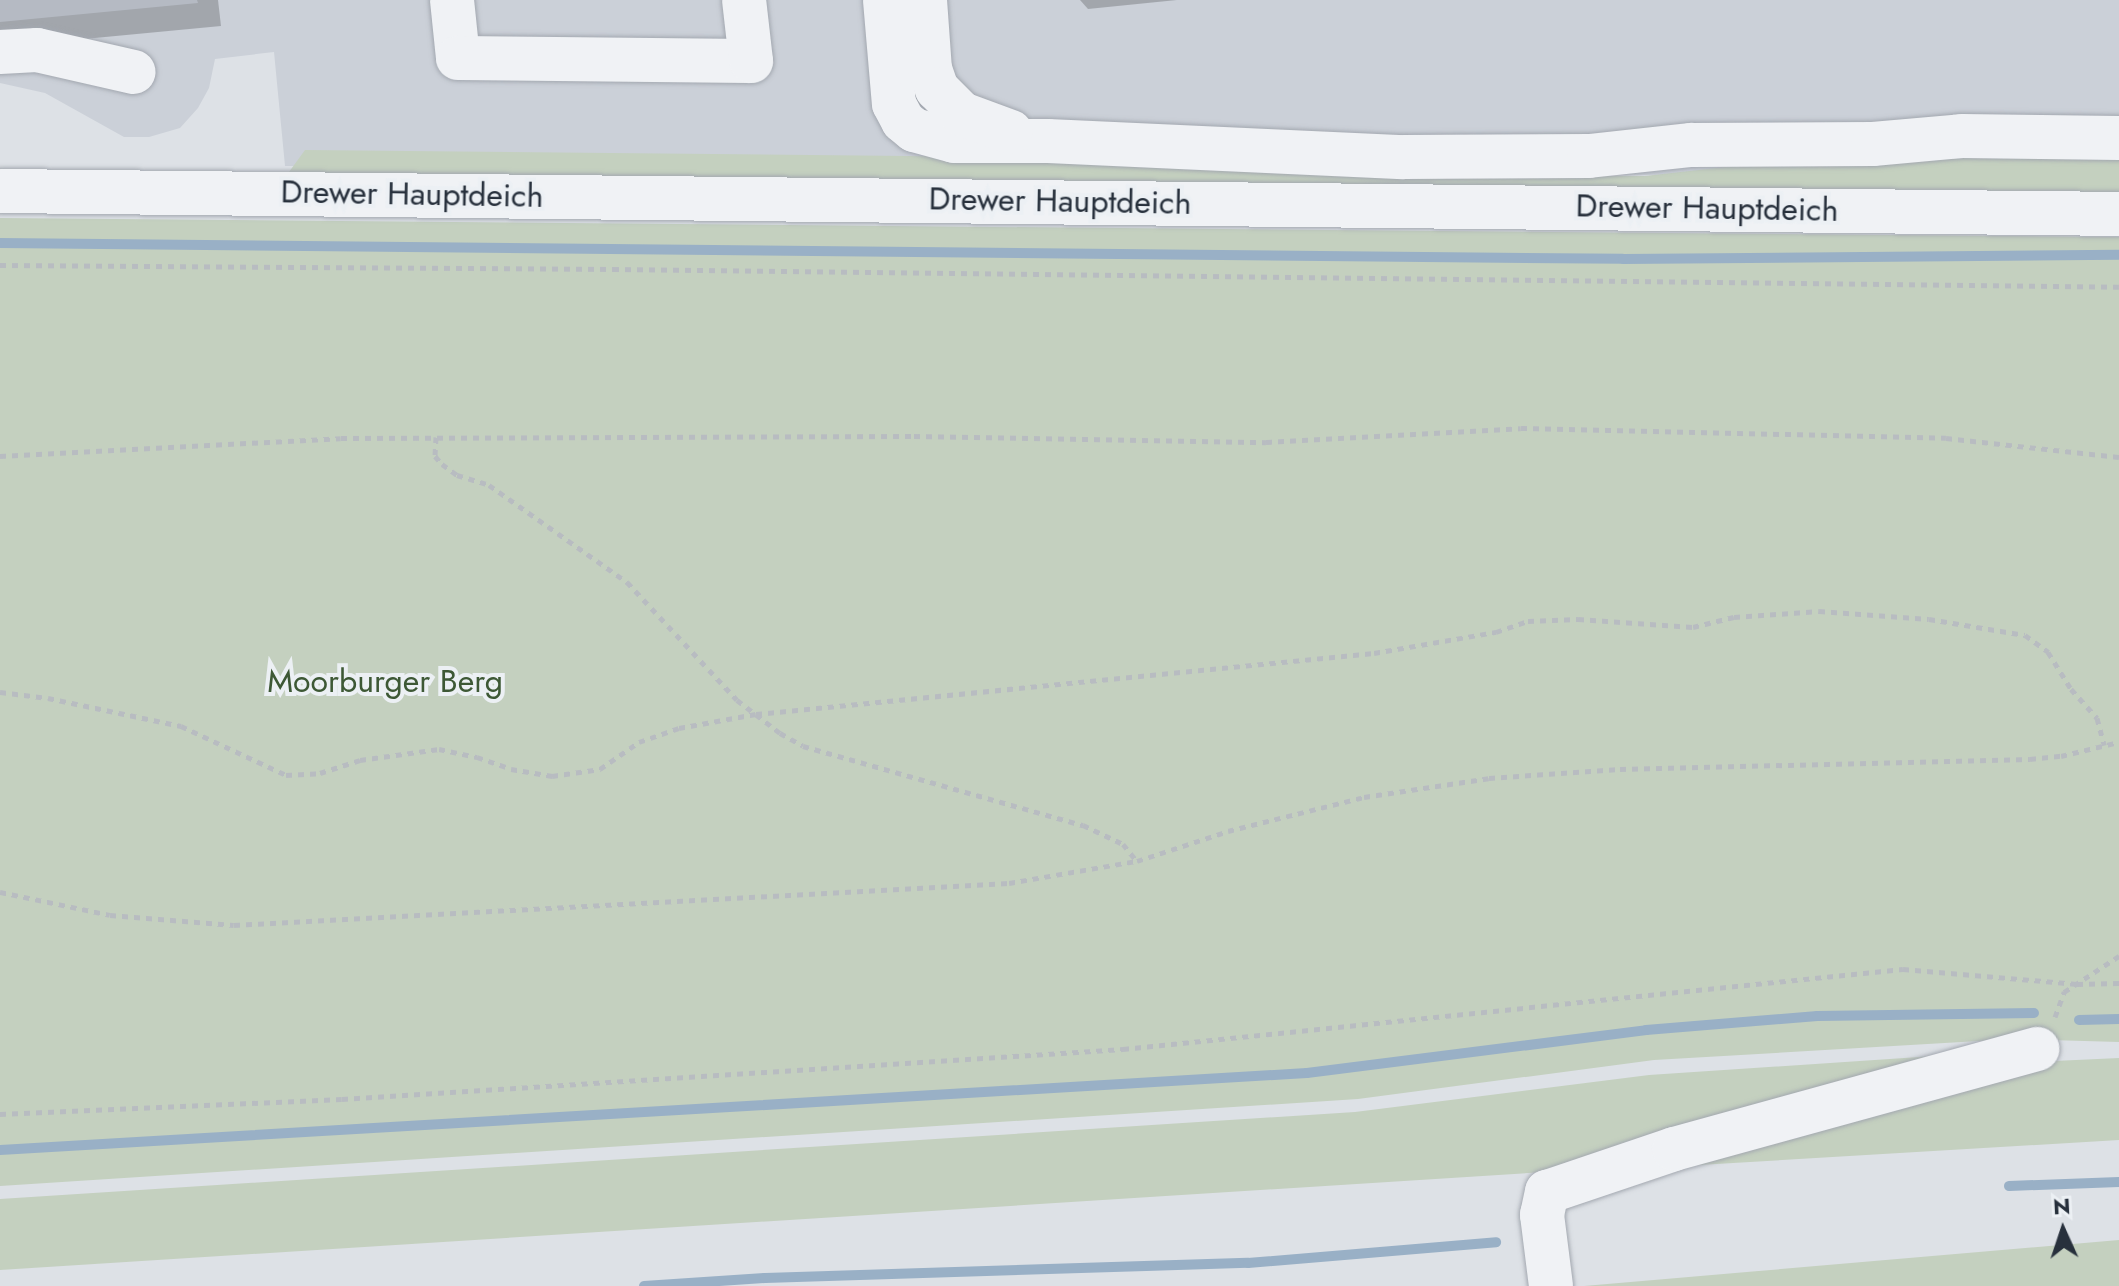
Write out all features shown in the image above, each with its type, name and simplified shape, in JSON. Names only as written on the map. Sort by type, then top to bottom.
[{"type":"street","points":[[452,0],[458,58],[751,61],[744,0]]},
{"type":"street","points":[[885,0],[890,86],[903,121],[928,136],[954,141],[1048,141],[1404,157],[1573,157],[1691,145],[1873,144],[1962,136],[2119,138]]},
{"type":"street","points":[[925,0],[930,69],[937,89],[949,104],[986,125],[1048,141]]},
{"type":"street","points":[[0,52],[37,50],[134,72]]},
{"type":"street","name":"Drewer Hauptdeich","points":[[0,191],[2119,214]]},
{"type":"street","points":[[1551,1286],[1542,1215],[1547,1192],[1688,1145],[2037,1049]]},
{"type":"path","points":[[0,265],[598,268],[2119,287]]},
{"type":"path","points":[[0,456],[341,438],[884,436],[1266,442],[1492,429],[1623,429],[1946,438],[2119,457]]},
{"type":"path","points":[[436,437],[435,456],[457,475],[489,485],[627,582],[737,700],[803,746],[1106,833],[1123,844],[1137,861]]},
{"type":"path","points":[[0,692],[48,698],[181,726],[286,775],[320,773],[360,760],[439,749],[552,776],[600,769],[639,742],[679,728],[756,714],[1374,653],[1496,632],[1528,621],[1578,619],[1693,627],[1734,617],[1819,611],[1929,619],[2025,635],[2048,652],[2071,689],[2097,718],[2104,745]]},
{"type":"path","points":[[0,892],[110,915],[234,925],[1009,883],[1137,861],[1228,831],[1364,797],[1489,778],[1620,769],[2030,759],[2061,756],[2119,742]]},
{"type":"path","points":[[2037,1049],[2049,1035],[2064,992],[2119,956]]},
{"type":"path","points":[[0,1114],[342,1099],[1123,1049],[1903,969],[2077,984],[2119,983]]},
{"type":"shaded area","points":[[0,0],[2119,0],[2119,178],[285,166],[274,52],[215,59],[209,88],[198,108],[180,128],[149,137],[124,137],[45,93],[0,83]]},
{"type":"green space","points":[[305,150],[1007,157],[1310,174],[1645,176],[1761,163],[1944,157],[2119,158],[2119,200],[281,183]]},
{"type":"green space","name":"Moorburger Berg","points":[[0,218],[2119,237],[2119,1042],[2013,1039],[1654,1060],[1358,1099],[0,1186]]},
{"type":"green space","points":[[1949,1055],[1544,1172],[0,1270],[0,1199],[1355,1112],[1649,1075]]},
{"type":"green space","points":[[2119,1058],[2119,1140],[1665,1167],[2033,1062]]},
{"type":"green space","points":[[2119,1240],[2119,1286],[1584,1286]]},
{"type":"building","points":[[0,0],[197,0],[198,3],[0,22]]},
{"type":"waterway","points":[[0,243],[1623,259],[2119,255]]},
{"type":"waterway","points":[[0,1150],[1307,1073],[1646,1030],[1817,1016],[2034,1013]]},
{"type":"waterway","points":[[2079,1020],[2119,1019]]},
{"type":"waterway","points":[[2009,1186],[2119,1182]]},
{"type":"waterway","points":[[644,1286],[765,1278],[1248,1263],[1496,1242]]}]
